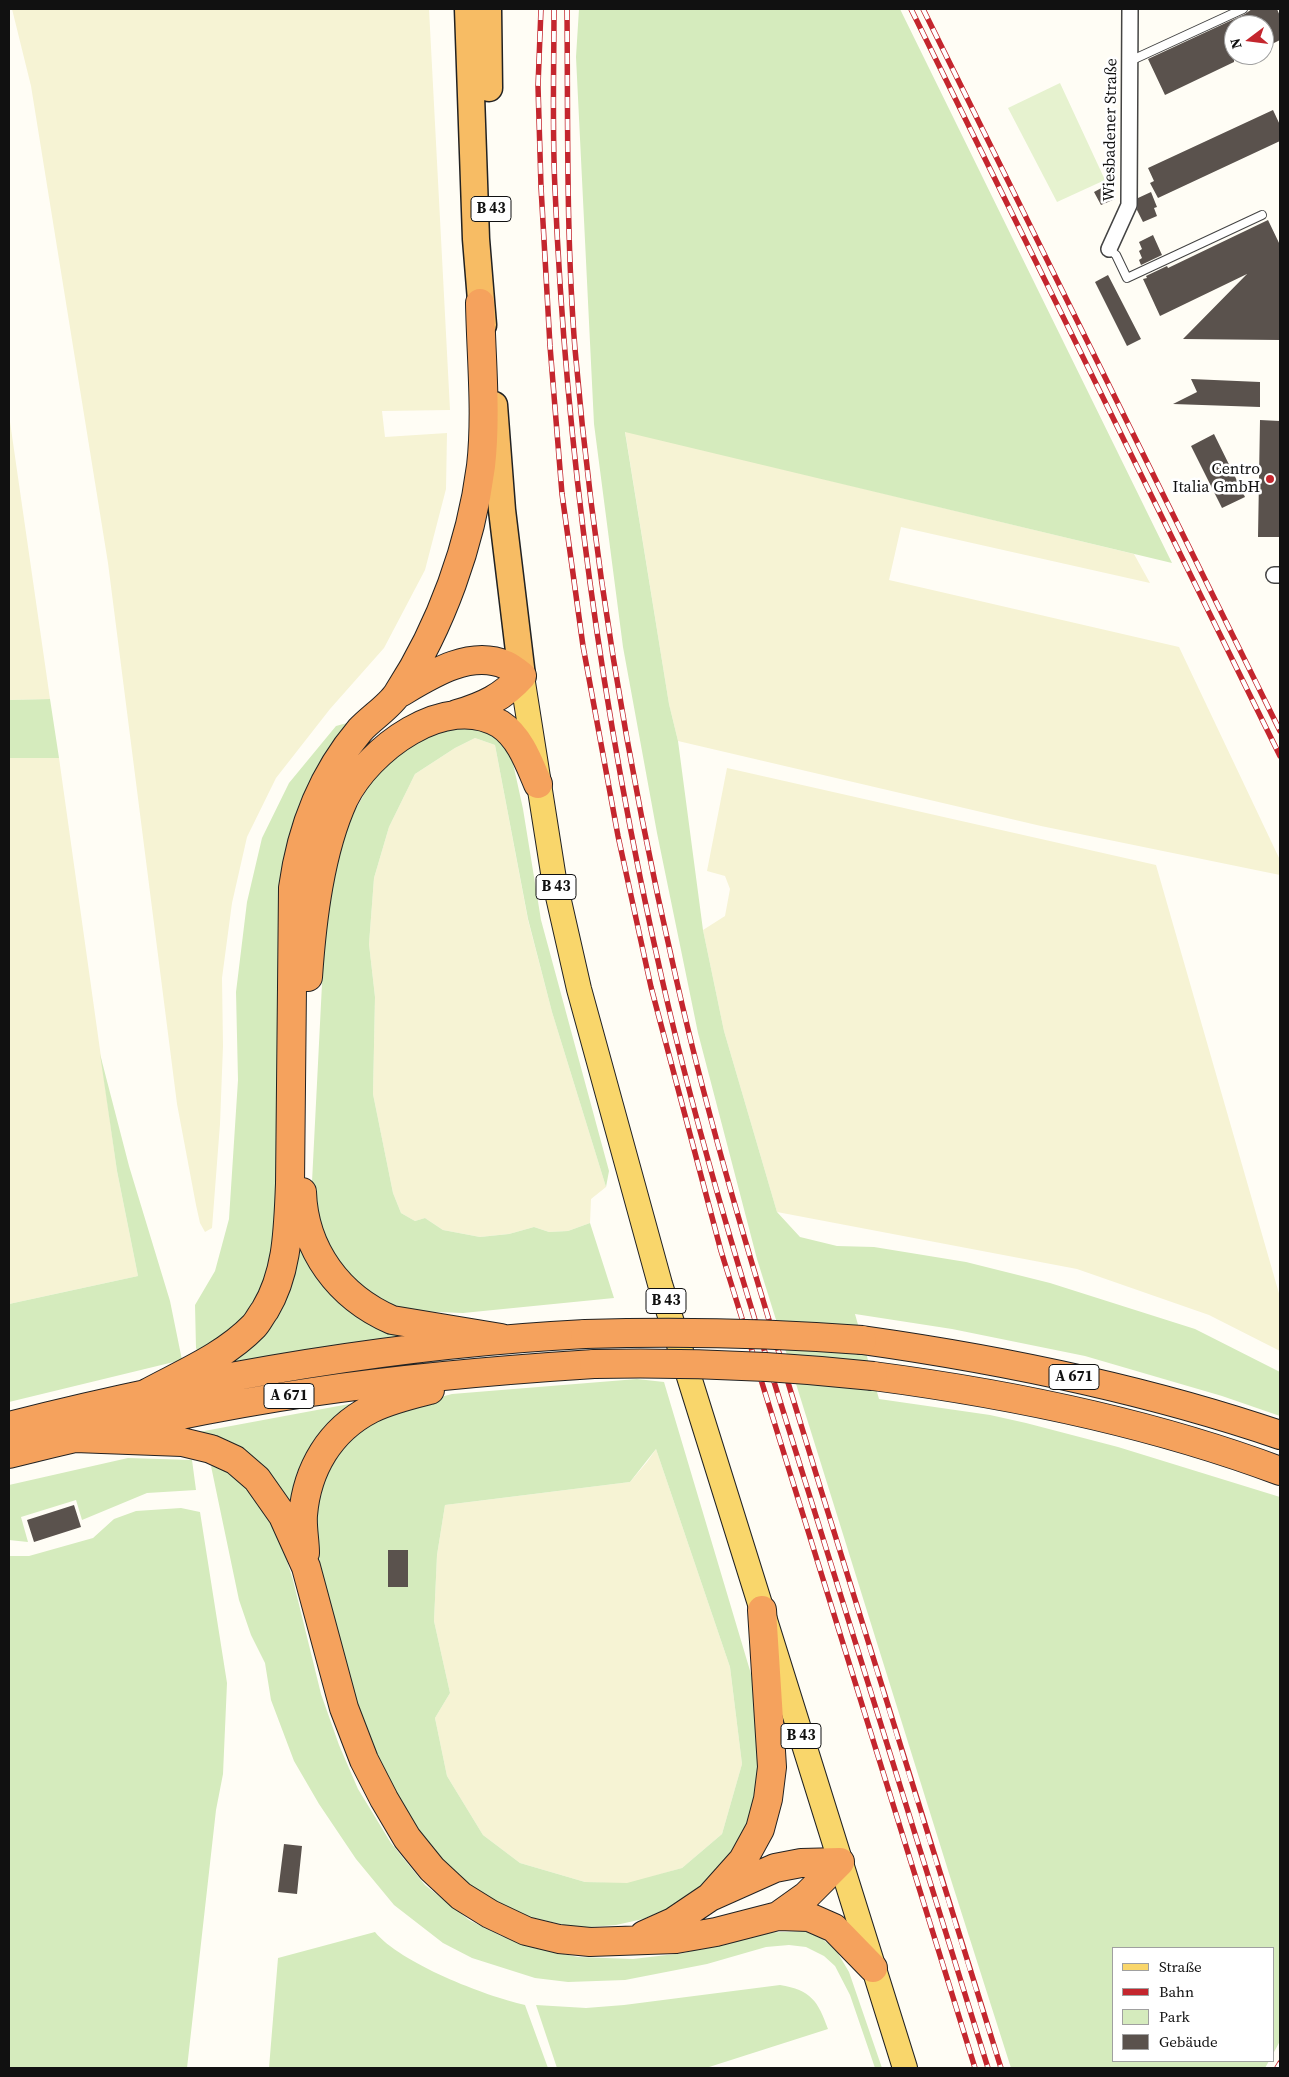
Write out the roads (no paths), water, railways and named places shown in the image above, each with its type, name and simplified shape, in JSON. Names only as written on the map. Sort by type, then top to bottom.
[{"type":"highway","name":"B 43","points":[[468,9],[480,304],[494,409],[502,510],[522,676]]},
{"type":"highway","name":"B 43","points":[[488,9],[494,409]]},
{"type":"highway","points":[[397,695],[415,664],[444,603],[463,548],[473,507],[480,467],[483,428],[480,304]]},
{"type":"highway","points":[[147,1393],[216,1356],[256,1325],[274,1295],[284,1263],[288,1227],[293,888],[296,863],[310,815],[331,770],[361,730],[397,695],[433,672],[464,662],[486,660],[506,665],[522,676],[509,690],[496,698],[478,707],[417,727],[399,738],[378,755],[356,780],[346,796],[332,833],[316,905],[308,974],[305,1031],[302,1203],[305,1222],[319,1257],[342,1287],[365,1306],[392,1320],[501,1338]]},
{"type":"highway","points":[[456,714],[482,717],[500,725],[524,750],[538,784]]},
{"type":"highway","name":"A 671","points":[[9,1426],[147,1393],[308,1362],[390,1350],[501,1338],[696,1332],[862,1340],[989,1360],[1066,1376],[1206,1412],[1280,1435]]},
{"type":"highway","name":"A 671","points":[[9,1454],[162,1419],[310,1392],[506,1370],[594,1364],[650,1363],[761,1366],[873,1376],[964,1389],[1064,1408],[1197,1443],[1280,1471]]},
{"type":"highway","points":[[306,1567],[303,1515],[310,1480],[321,1453],[339,1430],[371,1409],[398,1398],[506,1370]]},
{"type":"highway","points":[[75,1438],[182,1442],[211,1450],[235,1460],[257,1479],[283,1516],[306,1567],[344,1708],[364,1760],[384,1800],[407,1838],[432,1869],[461,1896],[490,1914],[526,1931],[559,1939],[590,1942],[692,1936],[778,1916],[809,1917],[834,1928],[873,1968]]},
{"type":"highway","points":[[710,1897],[742,1860],[760,1830],[768,1800],[772,1767],[762,1610]]},
{"type":"highway","points":[[631,1941],[674,1922],[710,1897],[775,1868],[801,1863],[840,1862]]},
{"type":"highway","points":[[778,1916],[806,1896],[840,1862]]},
{"type":"main road","name":"B 43","points":[[522,676],[554,879],[579,989],[612,1111],[660,1284],[905,2068]]},
{"type":"street","name":"Wiesbadener Straße","points":[[1109,249],[1129,205],[1130,9]]},
{"type":"lane","points":[[1130,61],[1243,9]]},
{"type":"lane","points":[[1109,249],[1116,255],[1127,278],[1262,215]]},
{"type":"railway","points":[[541,9],[538,86],[541,187],[550,346],[562,494],[583,646],[618,836],[651,987],[721,1251],[975,2068]]},
{"type":"railway","points":[[554,9],[554,166],[560,289],[568,388],[590,586],[605,685],[641,881],[678,1045],[731,1241],[988,2068]]},
{"type":"railway","points":[[567,9],[570,264],[575,349],[583,428],[602,586],[628,744],[659,901],[691,1043],[725,1171],[821,1490],[1001,2068]]},
{"type":"railway","points":[[911,9],[1280,756]]},
{"type":"railway","points":[[923,9],[1280,731]]},
{"type":"railway","points":[[1277,2068],[1280,2063]]},
{"type":"place","name":"Centro Italia GmbH","points":[[1270,479]]}]
